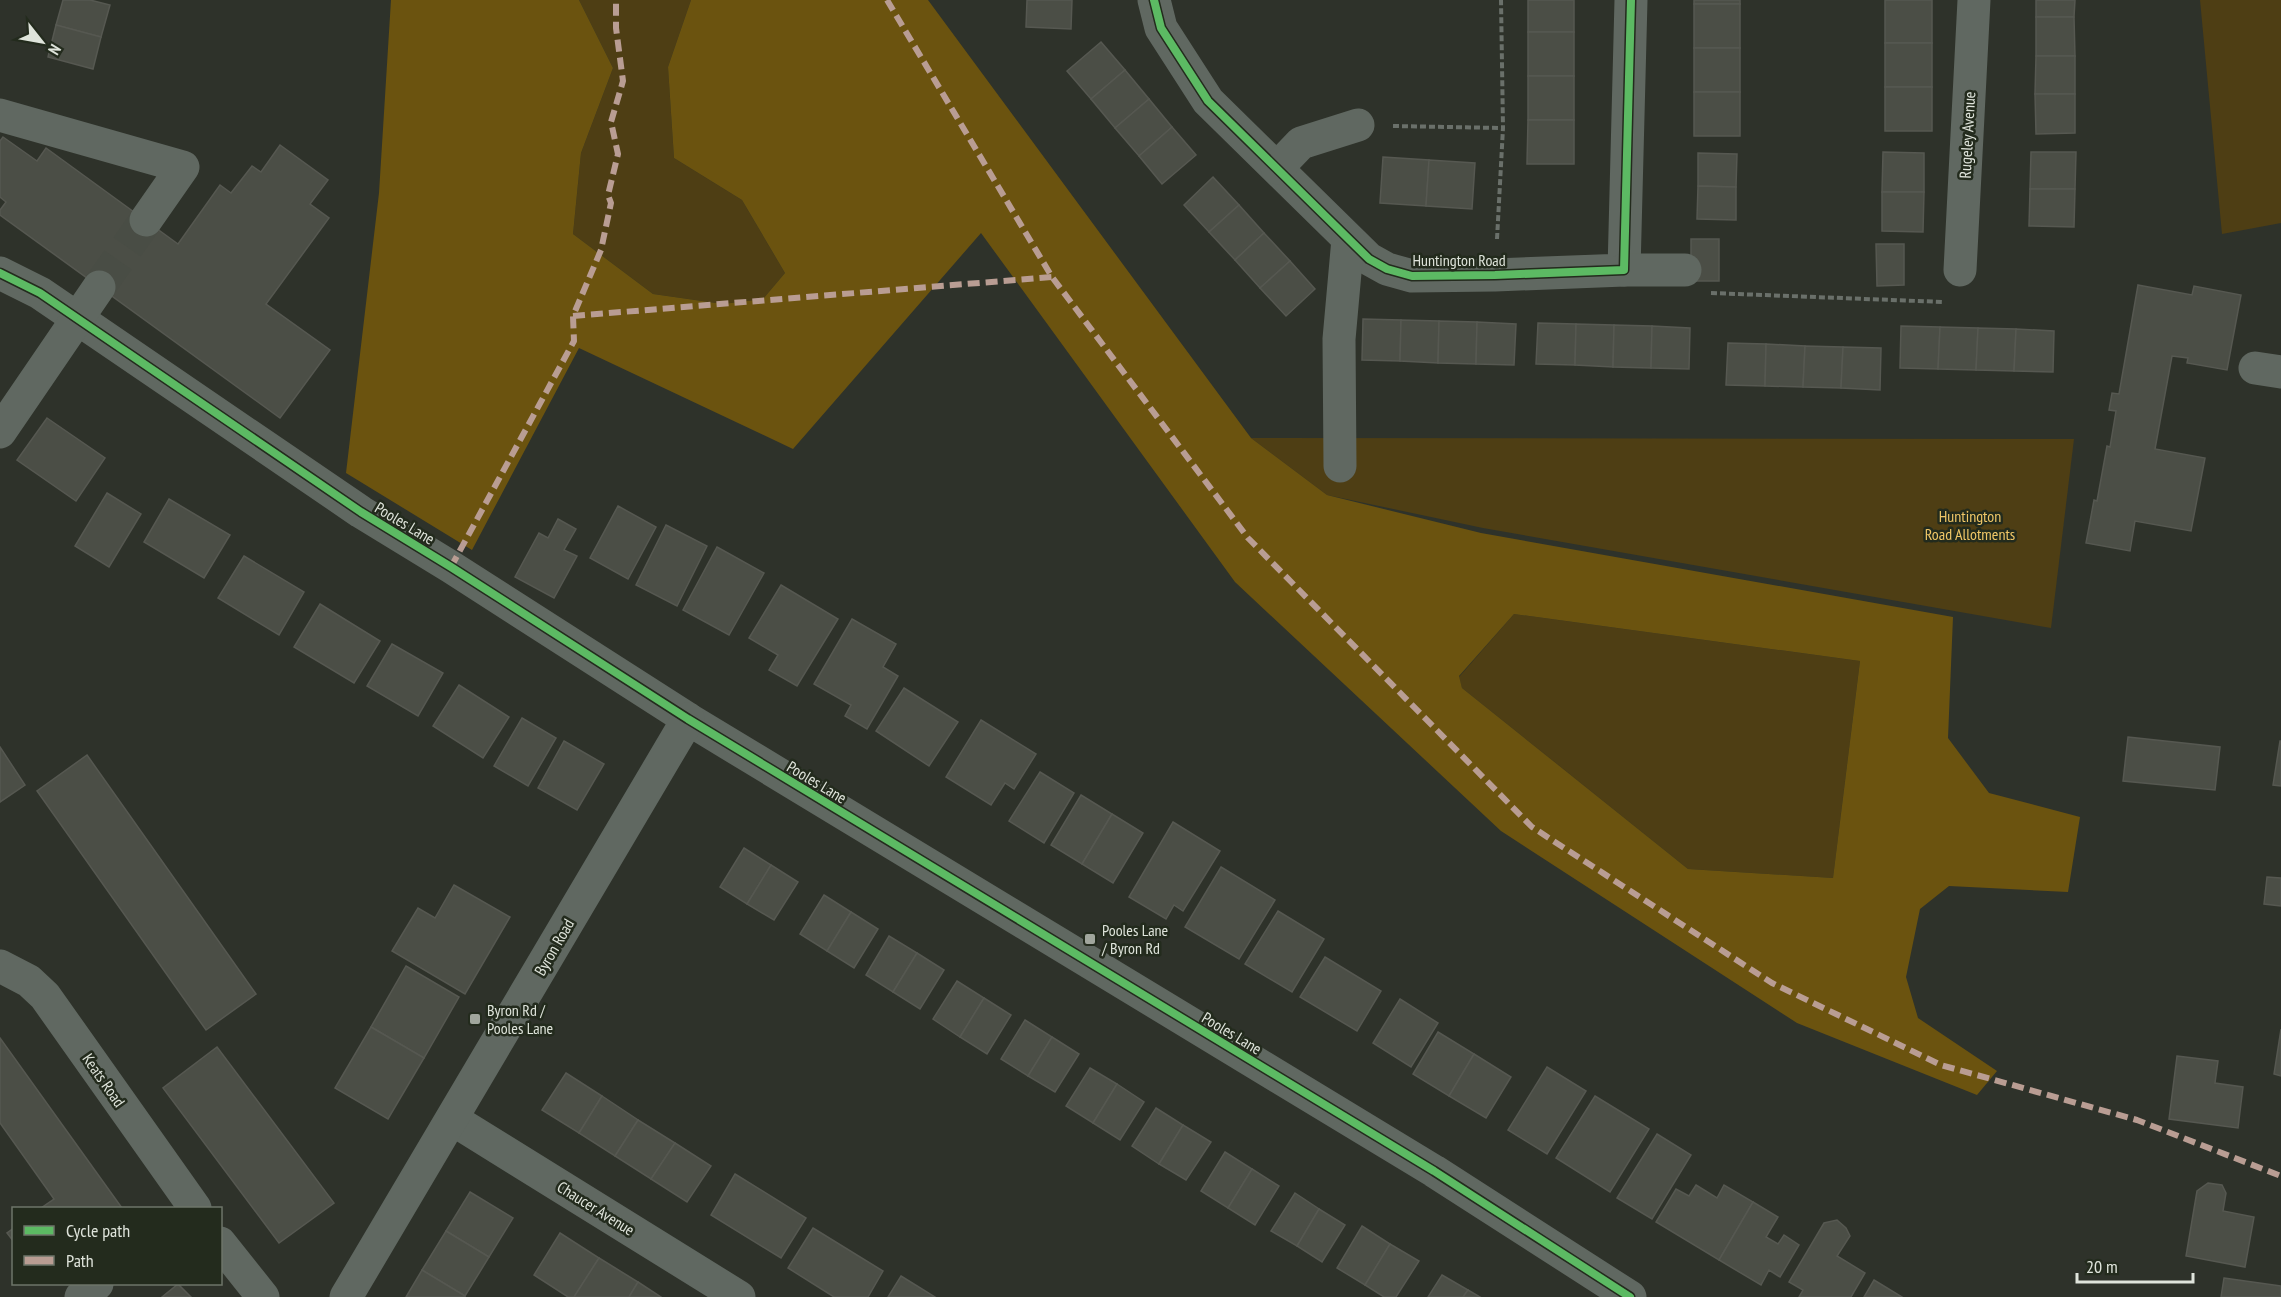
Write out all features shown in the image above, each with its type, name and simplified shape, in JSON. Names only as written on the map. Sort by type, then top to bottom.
[{"type":"street","name":"Huntington Road","points":[[1154,0],[1161,28],[1208,101],[1369,259],[1412,276],[1685,270]]},
{"type":"street","points":[[1624,270],[1631,0]]},
{"type":"street","name":"Rugeley Avenue","points":[[1960,270],[1974,0]]},
{"type":"street","points":[[0,115],[183,167],[146,220]]},
{"type":"street","points":[[1276,168],[1301,143],[1358,125]]},
{"type":"street","points":[[1340,466],[1339,339],[1348,239]]},
{"type":"street","name":"Pooles Lane","points":[[0,273],[40,292],[361,512],[688,719],[1434,1171],[1630,1297]]},
{"type":"street","points":[[0,432],[99,286]]},
{"type":"street","name":"Byron Road","points":[[346,1297],[688,719]]},
{"type":"street","name":"Keats Road","points":[[0,966],[29,981],[45,996],[192,1207]]},
{"type":"street","name":"Chaucer Avenue","points":[[452,1119],[739,1297]]},
{"type":"street","points":[[222,1246],[263,1297]]},
{"type":"street","points":[[81,1297],[96,1285]]},
{"type":"path","points":[[1495,275],[1503,128],[1501,0]]},
{"type":"path","points":[[1358,125],[1503,128]]},
{"type":"path","points":[[1685,270],[1687,292],[1946,303],[1960,270]]},
{"type":"green space","points":[[579,0],[691,0],[668,67],[674,158],[742,200],[785,273],[763,299],[723,304],[653,294],[573,234],[581,153],[613,68]]},
{"type":"green space","points":[[2200,0],[2281,0],[2281,223],[2222,234]]},
{"type":"green space","name":"Huntington Road Allotments","points":[[1251,438],[2074,439],[2051,628],[1483,528],[1327,495]]},
{"type":"green space","points":[[1514,614],[1860,661],[1833,878],[1688,869],[1462,688],[1459,677]]},
{"type":"shaded area","points":[[391,0],[579,0],[613,68],[581,153],[573,234],[653,294],[723,304],[763,299],[785,273],[742,200],[674,158],[668,67],[691,0],[928,0],[1251,438],[1327,495],[1481,533],[1953,617],[1948,738],[1989,793],[2080,817],[2068,892],[1949,886],[1920,909],[1906,977],[1918,1018],[1997,1071],[1977,1095],[1797,1023],[1501,831],[1235,582],[981,233],[793,449],[579,348],[472,550],[346,473],[379,193]],"holes":[[[1514,614],[1860,661],[1833,878],[1688,869],[1462,688],[1459,676]]]},
{"type":"building","points":[[63,0],[90,0],[110,5],[101,37],[56,25]]},
{"type":"building","points":[[1027,0],[1072,0],[1071,29],[1026,27]]},
{"type":"building","points":[[1528,0],[1574,0],[1574,32],[1528,32]]},
{"type":"building","points":[[1694,0],[1740,0],[1740,4],[1694,4]]},
{"type":"building","points":[[1885,0],[1932,0],[1932,43],[1885,43]]},
{"type":"building","points":[[2036,0],[2075,0],[2074,17],[2036,17]]},
{"type":"building","points":[[1694,4],[1740,4],[1740,48],[1694,48]]},
{"type":"building","points":[[2036,17],[2074,17],[2075,56],[2036,56]]},
{"type":"building","points":[[56,25],[101,37],[93,69],[48,57]]},
{"type":"building","points":[[1528,32],[1574,32],[1574,76],[1528,76]]},
{"type":"building","points":[[1101,42],[1125,70],[1091,99],[1067,71]]},
{"type":"building","points":[[1885,43],[1932,43],[1932,87],[1885,87]]},
{"type":"building","points":[[1694,48],[1740,48],[1740,92],[1694,92]]},
{"type":"building","points":[[2036,56],[2075,56],[2075,94],[2035,94]]},
{"type":"building","points":[[1125,70],[1149,99],[1115,128],[1091,99]]},
{"type":"building","points":[[1528,76],[1574,76],[1574,120],[1528,120]]},
{"type":"building","points":[[1885,87],[1932,87],[1932,131],[1885,131]]},
{"type":"building","points":[[1694,92],[1740,92],[1740,136],[1694,136]]},
{"type":"building","points":[[2035,94],[2075,94],[2075,133],[2036,134]]},
{"type":"building","points":[[1149,99],[1172,127],[1139,156],[1115,128]]},
{"type":"building","points":[[1528,120],[1574,120],[1574,164],[1527,164]]},
{"type":"building","points":[[1172,127],[1196,155],[1162,184],[1139,156]]},
{"type":"building","points":[[3,137],[37,161],[46,148],[178,244],[220,185],[231,193],[252,166],[261,172],[280,145],[328,180],[310,204],[329,218],[266,304],[330,350],[280,418],[0,215],[0,210],[6,202],[0,197],[0,141]]},
{"type":"building","points":[[1883,152],[1924,153],[1924,192],[1882,192]]},
{"type":"building","points":[[2031,152],[2076,152],[2075,189],[2030,189]]},
{"type":"building","points":[[1698,153],[1737,154],[1736,187],[1698,186]]},
{"type":"building","points":[[1383,157],[1429,160],[1426,206],[1380,203]]},
{"type":"building","points":[[1429,160],[1475,163],[1472,209],[1426,206]]},
{"type":"building","points":[[1213,177],[1239,205],[1209,232],[1184,205]]},
{"type":"building","points":[[1698,186],[1736,187],[1736,220],[1697,219]]},
{"type":"building","points":[[2030,189],[2075,189],[2074,227],[2029,226]]},
{"type":"building","points":[[1882,192],[1924,192],[1923,232],[1882,231]]},
{"type":"building","points":[[1239,205],[1264,233],[1235,260],[1209,232]]},
{"type":"building","points":[[1264,233],[1290,261],[1260,288],[1235,260]]},
{"type":"building","points":[[1691,239],[1719,239],[1719,281],[1691,281]]},
{"type":"building","points":[[1876,244],[1904,244],[1904,285],[1877,286]]},
{"type":"building","points":[[1290,261],[1315,289],[1286,316],[1260,288]]},
{"type":"building","points":[[2138,285],[2192,295],[2194,286],[2241,295],[2227,370],[2187,363],[2188,358],[2172,356],[2155,449],[2205,458],[2191,531],[2135,521],[2130,551],[2086,543],[2094,500],[2097,501],[2107,446],[2110,447],[2116,411],[2109,410],[2112,393],[2119,394]]},
{"type":"building","points":[[1363,319],[1401,320],[1400,361],[1362,360]]},
{"type":"building","points":[[1401,320],[1439,321],[1438,363],[1400,361]]},
{"type":"building","points":[[1439,321],[1477,322],[1476,364],[1438,363]]},
{"type":"building","points":[[1477,322],[1516,324],[1514,365],[1476,364]]},
{"type":"building","points":[[1538,323],[1576,324],[1575,365],[1536,364]]},
{"type":"building","points":[[1576,324],[1614,325],[1613,367],[1575,365]]},
{"type":"building","points":[[1614,325],[1652,326],[1651,368],[1613,367]]},
{"type":"building","points":[[1652,326],[1690,328],[1689,369],[1651,368]]},
{"type":"building","points":[[1901,326],[1940,327],[1938,369],[1900,368]]},
{"type":"building","points":[[1940,327],[1978,328],[1976,370],[1938,369]]},
{"type":"building","points":[[1978,328],[2016,329],[2014,371],[1976,370]]},
{"type":"building","points":[[2016,329],[2054,331],[2053,372],[2014,371]]},
{"type":"building","points":[[1728,343],[1766,344],[1765,386],[1726,385]]},
{"type":"building","points":[[1766,344],[1805,346],[1803,387],[1765,386]]},
{"type":"building","points":[[1805,346],[1843,347],[1841,388],[1803,387]]},
{"type":"building","points":[[1843,347],[1881,348],[1880,390],[1841,388]]},
{"type":"building","points":[[47,418],[105,458],[76,501],[17,460]]},
{"type":"building","points":[[107,493],[141,514],[109,567],[75,546]]},
{"type":"building","points":[[169,499],[230,535],[204,578],[144,542]]},
{"type":"building","points":[[618,506],[656,527],[628,579],[590,558]]},
{"type":"building","points":[[558,519],[576,529],[564,550],[577,556],[554,598],[515,577],[539,533],[548,538]]},
{"type":"building","points":[[666,525],[707,546],[677,606],[636,585]]},
{"type":"building","points":[[717,547],[764,573],[729,635],[683,610]]},
{"type":"building","points":[[244,556],[304,592],[279,635],[218,598]]},
{"type":"building","points":[[781,585],[838,619],[797,686],[769,670],[778,655],[749,638]]},
{"type":"building","points":[[320,604],[380,641],[354,683],[294,647]]},
{"type":"building","points":[[852,619],[896,644],[883,667],[898,676],[867,729],[845,716],[851,705],[814,684]]},
{"type":"building","points":[[392,644],[443,673],[418,716],[367,686]]},
{"type":"building","points":[[459,685],[509,717],[483,758],[433,726]]},
{"type":"building","points":[[904,688],[958,722],[929,766],[876,731]]},
{"type":"building","points":[[522,718],[556,738],[528,786],[494,766]]},
{"type":"building","points":[[981,720],[1036,754],[1014,789],[1005,783],[991,805],[946,777]]},
{"type":"building","points":[[2128,737],[2220,747],[2215,790],[2123,781]]},
{"type":"building","points":[[564,741],[604,764],[577,810],[538,788]]},
{"type":"building","points":[[2281,741],[2281,786],[2273,785]]},
{"type":"building","points":[[0,747],[25,785],[0,802]]},
{"type":"building","points":[[87,755],[256,994],[206,1030],[37,791]]},
{"type":"building","points":[[1040,772],[1074,793],[1044,843],[1009,821]]},
{"type":"building","points":[[1081,795],[1112,814],[1082,864],[1051,845]]},
{"type":"building","points":[[1112,814],[1143,833],[1113,883],[1082,864]]},
{"type":"building","points":[[1173,822],[1220,851],[1183,911],[1174,905],[1166,919],[1129,897]]},
{"type":"building","points":[[744,848],[771,865],[747,904],[720,887]]},
{"type":"building","points":[[771,865],[798,882],[774,920],[747,904]]},
{"type":"building","points":[[1221,867],[1275,900],[1239,959],[1185,927]]},
{"type":"building","points":[[2267,877],[2281,878],[2281,906],[2264,904]]},
{"type":"building","points":[[454,885],[510,917],[465,994],[392,951],[418,908],[435,918]]},
{"type":"building","points":[[824,895],[851,912],[827,951],[800,934]]},
{"type":"building","points":[[1278,911],[1324,939],[1292,992],[1245,964]]},
{"type":"building","points":[[851,912],[878,929],[854,968],[827,951]]},
{"type":"building","points":[[889,936],[917,953],[893,992],[866,975]]},
{"type":"building","points":[[917,953],[944,970],[920,1009],[893,992]]},
{"type":"building","points":[[1325,957],[1381,991],[1357,1031],[1300,997]]},
{"type":"building","points":[[406,966],[459,997],[424,1058],[371,1027]]},
{"type":"building","points":[[957,981],[984,998],[960,1037],[933,1019]]},
{"type":"building","points":[[984,998],[1011,1015],[987,1054],[960,1037]]},
{"type":"building","points":[[1400,999],[1438,1023],[1411,1067],[1373,1043]]},
{"type":"building","points":[[1025,1020],[1052,1037],[1028,1076],[1001,1059]]},
{"type":"building","points":[[371,1027],[424,1058],[388,1119],[335,1088]]},
{"type":"building","points":[[2281,1029],[2281,1076],[2274,1074]]},
{"type":"building","points":[[1438,1032],[1474,1054],[1449,1096],[1413,1074]]},
{"type":"building","points":[[1052,1037],[1079,1054],[1055,1092],[1028,1076]]},
{"type":"building","points":[[0,1038],[121,1207],[42,1207],[54,1199],[0,1123]]},
{"type":"building","points":[[217,1047],[334,1203],[279,1243],[163,1088]]},
{"type":"building","points":[[1474,1054],[1511,1077],[1486,1118],[1449,1096]]},
{"type":"building","points":[[2177,1056],[2218,1061],[2215,1083],[2243,1087],[2238,1128],[2169,1119]]},
{"type":"building","points":[[1547,1067],[1586,1091],[1547,1154],[1508,1130]]},
{"type":"building","points":[[1090,1068],[1117,1084],[1093,1123],[1066,1106]]},
{"type":"building","points":[[566,1073],[602,1096],[579,1133],[542,1110]]},
{"type":"building","points":[[1117,1084],[1144,1102],[1120,1140],[1093,1123]]},
{"type":"building","points":[[602,1096],[638,1120],[615,1156],[579,1133]]},
{"type":"building","points":[[1595,1096],[1649,1129],[1610,1192],[1556,1158]]},
{"type":"building","points":[[1156,1108],[1183,1125],[1159,1164],[1132,1146]]},
{"type":"building","points":[[638,1120],[675,1143],[651,1179],[615,1156]]},
{"type":"building","points":[[1183,1125],[1211,1142],[1186,1180],[1159,1164]]},
{"type":"building","points":[[1657,1134],[1691,1155],[1652,1219],[1617,1198]]},
{"type":"building","points":[[675,1143],[711,1166],[687,1202],[651,1179]]},
{"type":"building","points":[[1225,1152],[1252,1169],[1228,1208],[1201,1191]]},
{"type":"building","points":[[1252,1169],[1279,1186],[1255,1225],[1228,1208]]},
{"type":"building","points":[[735,1174],[806,1218],[781,1258],[711,1215]]},
{"type":"building","points":[[2208,1183],[2222,1185],[2226,1193],[2223,1211],[2254,1217],[2245,1267],[2186,1256],[2197,1191]]},
{"type":"building","points":[[1696,1185],[1717,1198],[1724,1185],[1753,1202],[1719,1260],[1656,1222],[1676,1189],[1689,1196]]},
{"type":"building","points":[[470,1192],[513,1218],[489,1257],[446,1231]]},
{"type":"building","points":[[1295,1193],[1319,1209],[1297,1246],[1271,1231]]},
{"type":"building","points":[[1753,1202],[1778,1217],[1766,1237],[1778,1244],[1784,1235],[1799,1245],[1780,1277],[1769,1270],[1761,1285],[1719,1260]]},
{"type":"building","points":[[1319,1209],[1345,1225],[1322,1262],[1297,1246]]},
{"type":"building","points":[[1837,1220],[1846,1228],[1850,1236],[1837,1256],[1865,1273],[1851,1297],[1799,1297],[1803,1290],[1789,1282],[1824,1223]]},
{"type":"building","points":[[1362,1226],[1390,1244],[1365,1285],[1337,1268]]},
{"type":"building","points":[[813,1228],[883,1271],[868,1297],[834,1297],[788,1268]]},
{"type":"building","points":[[12,1229],[12,1239],[7,1233]]},
{"type":"building","points":[[446,1231],[489,1257],[465,1296],[422,1270]]},
{"type":"building","points":[[560,1233],[599,1258],[574,1297],[568,1297],[534,1275]]},
{"type":"building","points":[[1390,1244],[1419,1261],[1396,1297],[1384,1297],[1365,1285]]},
{"type":"building","points":[[599,1258],[638,1282],[629,1297],[574,1297]]},
{"type":"building","points":[[422,1270],[465,1296],[465,1297],[406,1297]]},
{"type":"building","points":[[1442,1275],[1468,1290],[1463,1297],[1428,1297]]},
{"type":"building","points":[[901,1276],[935,1297],[888,1297]]},
{"type":"building","points":[[2224,1278],[2281,1286],[2281,1297],[2221,1297]]},
{"type":"building","points":[[1874,1280],[1902,1297],[1864,1297]]},
{"type":"building","points":[[638,1282],[661,1297],[629,1297]]},
{"type":"building","points":[[179,1285],[191,1297],[162,1297]]},
{"type":"building","points":[[1468,1290],[1480,1297],[1463,1297]]},
{"type":"tunnel","points":[[99,287],[146,220]]},
{"type":"marked path","points":[[451,567],[574,341],[573,316],[601,250],[611,203],[608,195],[618,154],[611,122],[623,81],[616,28],[616,0]]},
{"type":"marked path","points":[[887,0],[1052,277],[1248,538],[1532,827],[1772,983],[1941,1065],[2137,1120],[2281,1176]]},
{"type":"marked path","points":[[573,316],[1052,277]]},
{"type":"cycle path","points":[[1154,0],[1161,28],[1208,101],[1369,259],[1387,269],[1412,276],[1624,270],[1631,0]]},
{"type":"cycle path","points":[[0,273],[40,293],[361,512],[688,719],[1434,1171],[1630,1297]]},
{"type":"place","name":"Pooles Lane / Byron Rd","points":[[1090,939]]},
{"type":"place","name":"Byron Rd / Pooles Lane","points":[[475,1019]]}]
